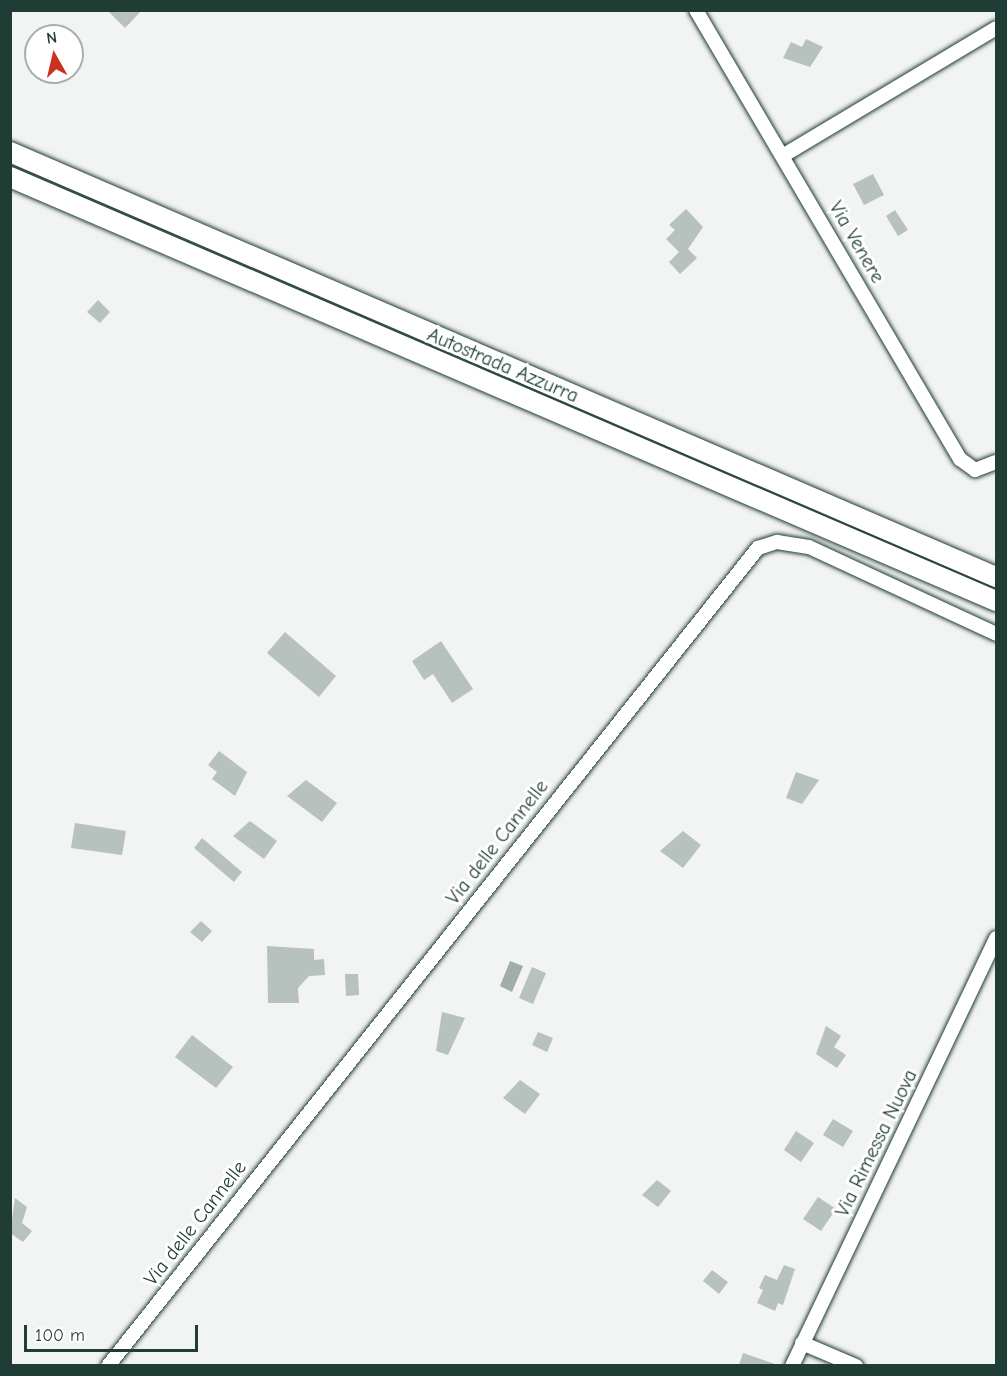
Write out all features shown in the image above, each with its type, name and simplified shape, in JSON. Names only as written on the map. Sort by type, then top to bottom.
[{"type":"highway","name":"Autostrada Azzurra","points":[[10,152],[996,577]]},
{"type":"highway","name":"Autostrada Azzurra","points":[[10,177],[996,601]]},
{"type":"street","name":"Via Venere","points":[[696,10],[784,156],[960,459],[975,470],[996,462]]},
{"type":"street","points":[[784,156],[996,28]]},
{"type":"street","name":"Via delle Cannelle","points":[[108,1365],[758,548],[777,542],[809,547],[996,634]]},
{"type":"street","name":"Via Rimessa Nuova","points":[[792,1365],[996,938]]},
{"type":"street","points":[[802,1343],[856,1365]]},
{"type":"shaded area","points":[[510,961],[523,966],[512,992],[500,986]]},
{"type":"building","points":[[107,10],[142,10],[125,28]]},
{"type":"building","points":[[806,39],[823,47],[810,67],[783,58],[791,42],[802,47]]},
{"type":"building","points":[[873,174],[884,195],[864,205],[853,184]]},
{"type":"building","points":[[686,209],[703,227],[688,249],[697,258],[680,274],[669,262],[679,252],[666,239],[675,230],[669,225]]},
{"type":"building","points":[[895,210],[908,230],[898,236],[886,216]]},
{"type":"building","points":[[98,300],[110,312],[100,323],[87,312]]},
{"type":"building","points":[[285,632],[336,676],[319,697],[267,653]]},
{"type":"building","points":[[441,641],[473,689],[452,703],[433,674],[424,680],[412,661]]},
{"type":"building","points":[[219,751],[247,772],[235,796],[212,779],[217,772],[208,765]]},
{"type":"building","points":[[796,772],[819,780],[802,804],[786,798]]},
{"type":"building","points":[[306,780],[337,803],[322,822],[287,796]]},
{"type":"building","points":[[250,821],[277,841],[264,859],[233,836]]},
{"type":"building","points":[[75,823],[126,831],[122,855],[71,848]]},
{"type":"building","points":[[683,831],[701,845],[683,868],[660,851]]},
{"type":"building","points":[[202,838],[242,872],[234,882],[194,848]]},
{"type":"building","points":[[201,921],[212,931],[202,942],[190,932]]},
{"type":"building","points":[[267,946],[314,949],[314,960],[324,959],[325,975],[309,976],[298,988],[299,1003],[268,1003]]},
{"type":"building","points":[[532,967],[546,973],[533,1004],[519,998]]},
{"type":"building","points":[[345,974],[358,974],[359,995],[346,996]]},
{"type":"building","points":[[442,1012],[465,1018],[448,1055],[436,1051]]},
{"type":"building","points":[[826,1026],[841,1036],[834,1047],[846,1055],[837,1068],[816,1054]]},
{"type":"building","points":[[538,1032],[553,1038],[547,1052],[532,1045]]},
{"type":"building","points":[[192,1035],[233,1067],[216,1088],[175,1057]]},
{"type":"building","points":[[520,1080],[540,1094],[525,1114],[503,1098]]},
{"type":"building","points":[[833,1119],[853,1131],[843,1147],[823,1135]]},
{"type":"building","points":[[796,1131],[814,1143],[801,1162],[784,1150]]},
{"type":"building","points":[[657,1180],[671,1191],[658,1207],[642,1195]]},
{"type":"building","points":[[818,1197],[836,1209],[821,1231],[803,1219]]},
{"type":"building","points":[[15,1198],[27,1207],[22,1223],[32,1231],[23,1242],[10,1233]]},
{"type":"building","points":[[784,1265],[795,1269],[783,1305],[778,1303],[775,1311],[757,1303],[763,1290],[759,1288],[765,1275],[777,1280]]},
{"type":"building","points":[[712,1270],[728,1282],[719,1294],[703,1281]]},
{"type":"building","points":[[743,1353],[775,1364],[775,1365],[739,1365]]}]
